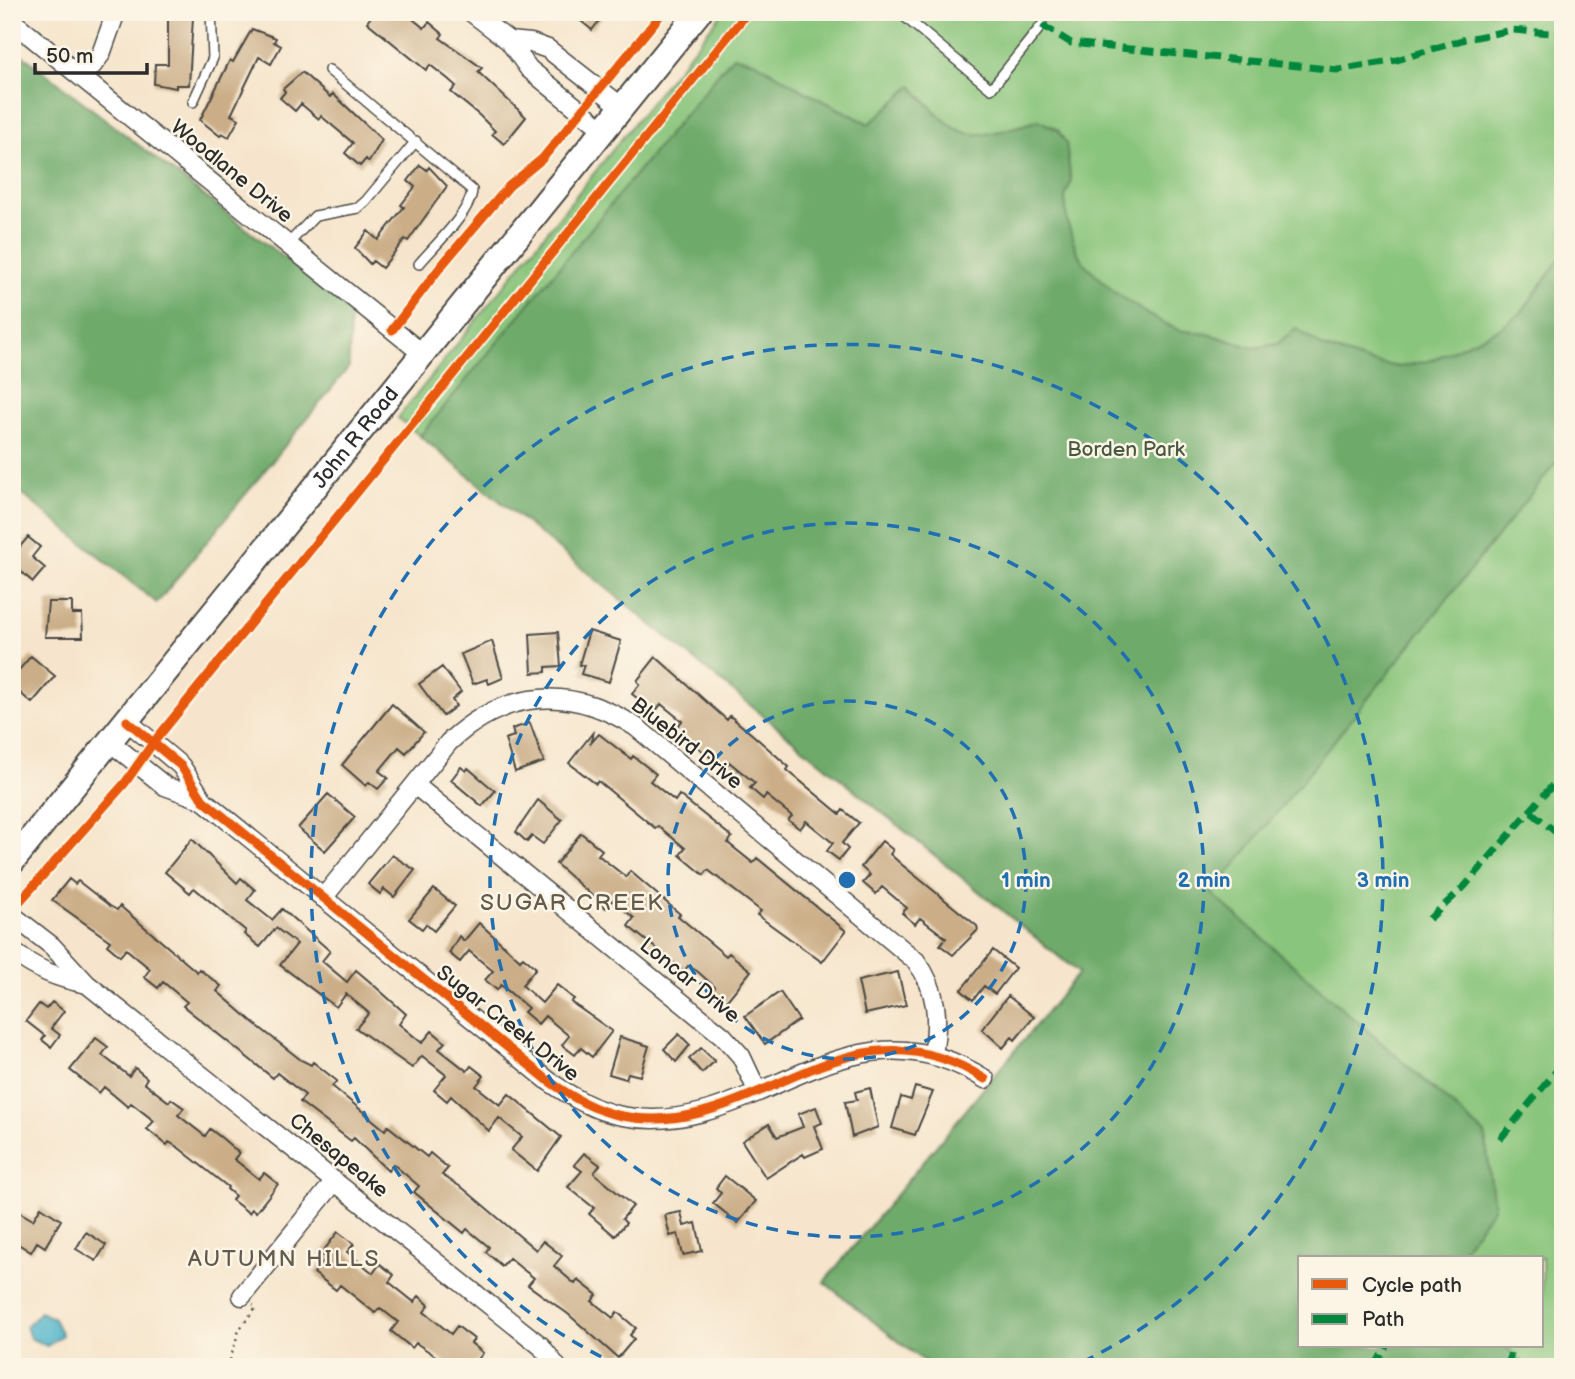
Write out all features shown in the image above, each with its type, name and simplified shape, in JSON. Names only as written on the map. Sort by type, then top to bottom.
[{"type":"main road","name":"John R Road","points":[[12,862],[699,12]]},
{"type":"street","points":[[83,78],[101,54],[116,12]]},
{"type":"street","points":[[471,12],[509,41],[529,69],[604,130]]},
{"type":"street","name":"Woodlane Drive","points":[[12,21],[424,355]]},
{"type":"street","points":[[509,41],[531,43],[548,49],[622,107]]},
{"type":"street","name":"Bluebird Drive","points":[[323,898],[465,728],[499,708],[551,698],[602,707],[636,727],[916,961],[930,979],[935,998],[937,1034],[933,1054]]},
{"type":"street","name":"Sugar Creek Drive","points":[[127,721],[181,766],[204,800],[550,1082],[582,1103],[620,1116],[661,1119],[708,1110],[863,1052],[900,1050],[933,1054],[958,1063],[985,1079]]},
{"type":"street","name":"Sugar Creek Drive","points":[[110,742],[165,786],[204,800]]},
{"type":"street","name":"Loncar Drive","points":[[415,786],[723,1035],[741,1056],[757,1090]]},
{"type":"street","name":"Chesapeake","points":[[12,915],[52,946],[87,984],[541,1346],[557,1367]]},
{"type":"street","name":"Chesapeake","points":[[12,951],[34,968],[54,977],[87,984]]},
{"type":"street","points":[[242,1296],[335,1181]]},
{"type":"lane","points":[[193,102],[214,58],[211,12]]},
{"type":"lane","points":[[899,12],[992,89],[1042,25]]},
{"type":"lane","points":[[330,70],[472,190],[472,197],[460,216],[419,264]]},
{"type":"lane","points":[[287,245],[315,216],[358,208],[416,141]]},
{"type":"path","points":[[228,1367],[239,1330],[256,1307],[242,1296]]},
{"type":"green space","name":"Borden Park","points":[[723,12],[1563,12],[1563,1367],[931,1367],[824,1282],[1079,973],[398,418]]},
{"type":"green space","points":[[12,47],[350,309],[349,367],[157,603],[12,486]]},
{"type":"green space","name":"Borden Park","points":[[733,56],[756,62],[806,92],[869,124],[912,86],[943,119],[967,133],[996,132],[1039,120],[1058,130],[1066,143],[1071,182],[1065,197],[1067,221],[1077,252],[1086,265],[1113,291],[1150,316],[1178,330],[1208,334],[1254,348],[1277,344],[1296,328],[1323,347],[1370,362],[1400,367],[1432,360],[1499,329],[1521,313],[1563,254],[1563,454],[1212,894],[1485,1134],[1494,1207],[1458,1256],[1298,1256],[1298,1348],[1507,1348],[1527,1367],[931,1367],[824,1282],[1079,973],[420,436]]},
{"type":"water","points":[[40,1312],[54,1319],[62,1335],[47,1346],[30,1338],[26,1327]]},
{"type":"building","points":[[168,12],[189,12],[189,17],[193,17],[189,85],[176,85],[176,88],[154,84],[155,64],[168,64]]},
{"type":"building","points":[[375,12],[404,12],[424,28],[429,22],[443,34],[440,38],[482,68],[478,72],[526,117],[504,144],[492,134],[495,131],[479,115],[451,92],[456,86],[430,65],[426,70],[367,22]]},
{"type":"building","points":[[570,12],[606,12],[592,30]]},
{"type":"building","points":[[252,29],[276,38],[274,42],[281,46],[271,64],[259,57],[231,115],[239,119],[229,137],[222,133],[220,136],[200,120],[230,60],[233,62]]},
{"type":"building","points":[[302,72],[330,97],[333,94],[382,140],[369,162],[366,159],[360,166],[345,153],[353,143],[321,116],[319,119],[301,104],[295,111],[280,98],[285,92],[283,89]]},
{"type":"building","points":[[420,165],[427,170],[429,167],[447,186],[408,241],[405,239],[382,268],[373,261],[370,264],[355,248],[368,231],[378,240],[404,207],[401,205],[415,187],[408,181]]},
{"type":"building","points":[[28,537],[40,547],[32,557],[45,568],[33,582],[12,564],[12,556]]},
{"type":"building","points":[[48,602],[72,602],[72,614],[82,614],[83,637],[45,637]]},
{"type":"building","points":[[589,631],[621,641],[609,682],[581,674],[584,665],[579,665]]},
{"type":"building","points":[[558,632],[561,666],[546,667],[546,672],[532,673],[530,634]]},
{"type":"building","points":[[492,641],[503,678],[489,684],[487,679],[473,684],[461,654]]},
{"type":"building","points":[[31,656],[55,676],[32,703],[12,686],[12,678]]},
{"type":"building","points":[[656,657],[727,720],[730,716],[754,736],[789,767],[787,770],[840,814],[843,810],[859,823],[842,843],[848,849],[839,860],[827,851],[833,843],[806,821],[800,829],[788,820],[792,816],[766,795],[763,799],[750,788],[755,783],[729,762],[724,768],[675,729],[682,721],[661,704],[655,712],[632,694],[640,684],[637,681]]},
{"type":"building","points":[[442,667],[461,692],[452,700],[456,706],[443,716],[419,684]]},
{"type":"building","points":[[392,704],[424,732],[406,753],[399,747],[379,771],[388,778],[378,789],[369,782],[366,786],[342,765]]},
{"type":"building","points":[[530,723],[544,762],[515,772],[505,739],[514,736],[512,729]]},
{"type":"building","points":[[594,731],[590,744],[599,734],[631,759],[633,756],[656,774],[650,781],[675,801],[679,795],[732,837],[728,843],[753,863],[757,858],[846,931],[822,962],[757,915],[761,911],[708,870],[704,875],[680,855],[685,848],[658,826],[655,828],[598,781],[596,784],[569,763]]},
{"type":"building","points":[[461,767],[466,771],[468,768],[495,791],[482,806],[451,780]]},
{"type":"building","points":[[328,794],[355,817],[325,851],[298,828]]},
{"type":"building","points":[[538,800],[562,820],[543,844],[532,836],[527,842],[516,832]]},
{"type":"building","points":[[581,833],[602,850],[598,855],[626,877],[630,871],[726,956],[729,953],[751,971],[724,1004],[710,993],[715,987],[697,971],[688,966],[684,971],[628,926],[634,918],[612,900],[606,908],[556,864]]},
{"type":"building","points":[[192,839],[237,883],[241,878],[255,890],[247,900],[272,920],[282,909],[330,951],[322,961],[347,982],[356,970],[369,981],[406,1014],[399,1024],[422,1043],[432,1031],[445,1042],[439,1049],[467,1071],[471,1066],[484,1076],[476,1086],[500,1105],[509,1094],[561,1137],[537,1171],[511,1150],[522,1137],[499,1118],[489,1131],[451,1096],[447,1101],[434,1090],[446,1075],[422,1056],[412,1068],[356,1028],[369,1013],[346,994],[336,1007],[280,965],[297,944],[276,928],[260,947],[244,934],[246,931],[194,888],[190,893],[165,872]]},
{"type":"building","points":[[882,841],[893,850],[890,854],[901,864],[977,926],[978,930],[953,955],[940,945],[946,938],[920,918],[915,924],[902,913],[907,908],[882,887],[876,894],[863,883],[870,875],[861,867]]},
{"type":"building","points":[[392,855],[415,870],[394,897],[384,889],[380,894],[368,884]]},
{"type":"building","points":[[69,879],[75,884],[78,881],[117,910],[120,906],[197,972],[199,969],[221,986],[217,991],[255,1024],[301,1060],[311,1065],[313,1062],[337,1081],[332,1086],[385,1130],[388,1126],[427,1157],[430,1153],[448,1168],[442,1175],[464,1189],[536,1250],[543,1241],[562,1256],[554,1266],[575,1284],[578,1280],[597,1295],[592,1301],[613,1318],[617,1312],[636,1328],[630,1335],[634,1339],[618,1358],[568,1314],[528,1285],[534,1278],[509,1258],[502,1266],[486,1252],[489,1247],[467,1229],[464,1233],[414,1192],[419,1186],[393,1164],[388,1171],[354,1138],[351,1141],[300,1102],[305,1095],[277,1073],[273,1078],[183,1006],[187,1002],[163,982],[158,988],[144,977],[150,969],[126,949],[120,956],[107,945],[110,941],[52,900]]},
{"type":"building","points":[[434,889],[455,906],[434,931],[426,924],[422,929],[409,919]]},
{"type":"building","points":[[479,923],[520,960],[523,957],[536,968],[522,985],[542,1003],[557,985],[574,999],[571,1002],[612,1031],[592,1057],[581,1048],[575,1055],[562,1045],[569,1036],[545,1016],[538,1024],[524,1012],[528,1008],[501,985],[497,990],[485,980],[493,971],[469,951],[460,962],[449,953],[459,936],[464,941]]},
{"type":"building","points":[[993,950],[1015,968],[995,994],[984,986],[973,1000],[961,990]]},
{"type":"building","points":[[898,972],[906,1005],[865,1014],[858,981]]},
{"type":"building","points":[[780,992],[799,1020],[765,1044],[745,1016]]},
{"type":"building","points":[[1008,996],[1034,1017],[1015,1040],[1012,1037],[1003,1048],[982,1029]]},
{"type":"building","points":[[52,1002],[64,1011],[51,1028],[60,1035],[51,1047],[42,1040],[45,1036],[26,1021],[39,1004],[46,1009]]},
{"type":"building","points":[[679,1034],[690,1045],[676,1062],[664,1049]]},
{"type":"building","points":[[620,1037],[649,1046],[640,1076],[628,1073],[626,1079],[609,1074]]},
{"type":"building","points":[[96,1038],[108,1047],[102,1055],[129,1076],[135,1068],[147,1078],[144,1083],[169,1102],[171,1099],[184,1108],[178,1115],[205,1136],[210,1129],[223,1139],[239,1153],[234,1159],[259,1179],[264,1173],[278,1184],[256,1212],[252,1209],[249,1213],[232,1200],[235,1196],[228,1187],[179,1148],[169,1142],[167,1145],[147,1129],[154,1121],[131,1103],[128,1107],[104,1087],[99,1093],[70,1070]]},
{"type":"building","points":[[701,1048],[715,1061],[702,1073],[689,1059]]},
{"type":"building","points":[[915,1087],[933,1092],[915,1135],[892,1128],[901,1097],[911,1100]]},
{"type":"building","points":[[870,1088],[878,1127],[852,1137],[845,1102],[857,1100],[855,1092]]},
{"type":"building","points":[[816,1107],[822,1123],[814,1126],[823,1149],[805,1157],[803,1154],[766,1178],[742,1141],[769,1124],[777,1137],[803,1127],[798,1114]]},
{"type":"building","points":[[584,1153],[600,1165],[594,1173],[633,1206],[622,1219],[626,1223],[615,1236],[589,1214],[594,1208],[568,1187],[582,1171],[574,1165]]},
{"type":"building","points":[[725,1176],[756,1201],[738,1223],[713,1203],[721,1193],[716,1188]]},
{"type":"building","points":[[41,1207],[61,1220],[45,1247],[37,1242],[31,1252],[12,1240],[12,1208],[33,1220]]},
{"type":"building","points":[[681,1212],[684,1226],[696,1223],[702,1251],[683,1255],[678,1234],[670,1236],[665,1215]]},
{"type":"building","points":[[86,1232],[106,1245],[96,1261],[76,1249]]},
{"type":"building","points":[[338,1232],[354,1244],[347,1252],[373,1273],[380,1264],[394,1275],[389,1282],[414,1302],[419,1296],[429,1305],[424,1312],[451,1334],[457,1326],[474,1339],[471,1343],[483,1353],[472,1367],[452,1367],[416,1343],[412,1348],[391,1331],[398,1322],[380,1308],[375,1313],[340,1285],[336,1290],[314,1273],[326,1258],[321,1254]]},
{"type":"marked path","points":[[1042,25],[1071,43],[1338,70],[1397,60],[1462,40],[1512,30],[1563,34]]},
{"type":"marked path","points":[[1429,919],[1464,887],[1563,773]]},
{"type":"marked path","points":[[1531,812],[1563,838]]},
{"type":"marked path","points":[[1500,1139],[1563,1063]]},
{"type":"marked path","points":[[1375,1367],[1385,1348]]},
{"type":"marked path","points":[[1509,1367],[1511,1348]]},
{"type":"cycle path","points":[[392,330],[442,265],[509,186],[542,159],[663,12]]},
{"type":"cycle path","points":[[12,910],[125,783],[153,743],[748,12]]},
{"type":"cycle path","points":[[127,721],[181,766],[203,800],[550,1082],[593,1107],[622,1116],[670,1118],[715,1109],[843,1058],[888,1050],[935,1056],[985,1079]]},
{"type":"district","name":"SUGAR CREEK","points":[[572,902]]},
{"type":"district","name":"AUTUMN HILLS","points":[[284,1258]]}]
